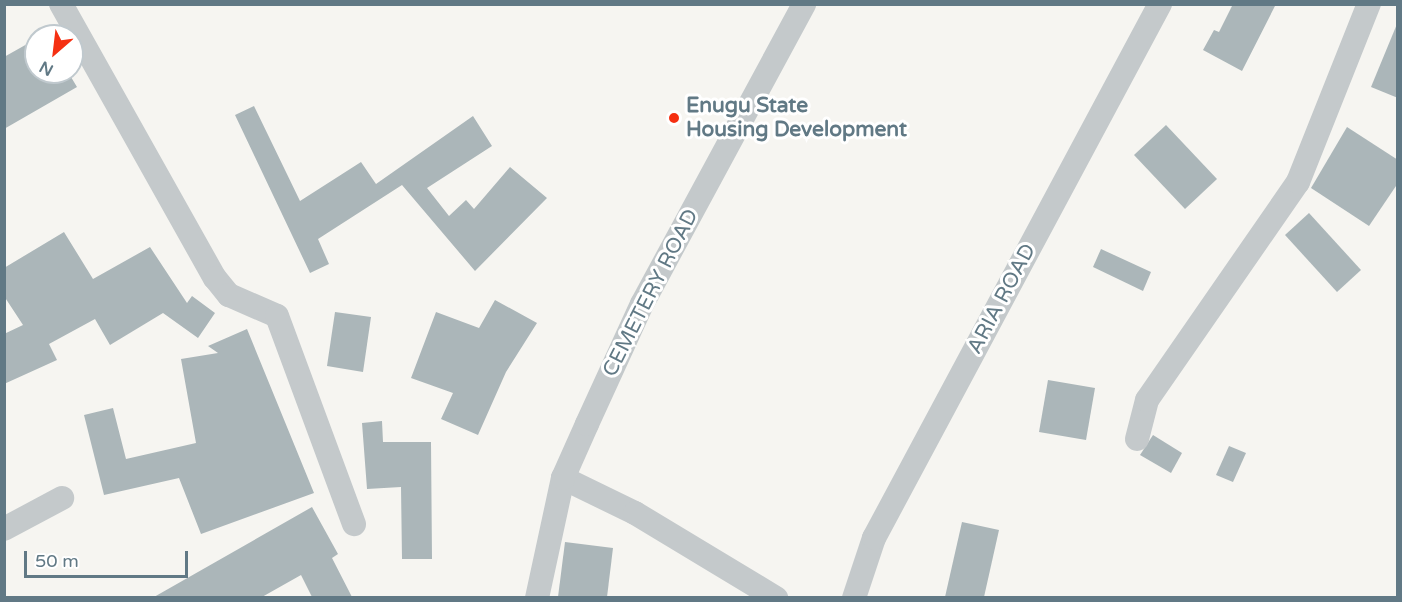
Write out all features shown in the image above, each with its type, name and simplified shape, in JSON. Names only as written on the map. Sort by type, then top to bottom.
[{"type":"street","points":[[61,4],[215,278],[229,295],[277,316],[354,524]]},
{"type":"street","name":"CEMETERY ROAD","points":[[537,597],[563,478],[642,304],[804,4]]},
{"type":"street","name":"ARIA ROAD","points":[[854,597],[874,538],[1160,4]]},
{"type":"street","points":[[1137,439],[1147,400],[1298,182],[1369,4]]},
{"type":"street","points":[[563,478],[635,513],[776,597]]},
{"type":"street","points":[[4,529],[62,498]]},
{"type":"building","points":[[1233,4],[1276,4],[1242,71],[1203,50],[1214,30],[1219,32]]},
{"type":"building","points":[[1398,24],[1398,98],[1371,87]]},
{"type":"building","points":[[24,46],[24,84],[75,84],[77,87],[4,129],[4,57]]},
{"type":"building","points":[[254,106],[300,201],[361,162],[376,184],[473,116],[492,146],[427,188],[449,216],[466,200],[474,209],[510,167],[547,198],[475,271],[402,185],[318,239],[329,264],[310,273],[235,115]]},
{"type":"building","points":[[1166,125],[1217,179],[1185,209],[1134,155]]},
{"type":"building","points":[[1347,127],[1398,160],[1398,183],[1369,226],[1311,188]]},
{"type":"building","points":[[1309,213],[1361,270],[1337,292],[1285,235]]},
{"type":"building","points":[[64,232],[93,279],[150,247],[187,303],[192,296],[215,313],[198,338],[163,313],[110,345],[95,319],[49,344],[57,360],[4,384],[4,334],[23,325],[4,296],[4,268]]},
{"type":"building","points":[[1101,249],[1151,272],[1143,291],[1093,267]]},
{"type":"building","points":[[495,300],[537,323],[506,372],[478,435],[441,419],[453,393],[411,378],[436,312],[479,328]]},
{"type":"building","points":[[335,312],[371,317],[363,372],[327,366]]},
{"type":"building","points":[[247,329],[314,493],[201,534],[179,478],[104,495],[84,415],[113,408],[126,459],[196,443],[181,359],[218,353],[208,346]]},
{"type":"building","points":[[1048,380],[1095,388],[1086,440],[1039,432]]},
{"type":"building","points":[[382,421],[383,442],[431,442],[432,559],[402,559],[401,487],[367,489],[362,423]]},
{"type":"building","points":[[1153,435],[1182,453],[1171,473],[1140,455]]},
{"type":"building","points":[[1229,446],[1246,453],[1233,482],[1216,475]]},
{"type":"building","points":[[312,507],[338,554],[332,558],[352,597],[312,597],[301,575],[262,597],[154,597]]},
{"type":"building","points":[[962,522],[999,530],[984,597],[945,597]]},
{"type":"building","points":[[565,542],[613,548],[607,597],[558,597]]},
{"type":"place","name":"Enugu State Housing Development","points":[[674,118]]}]
